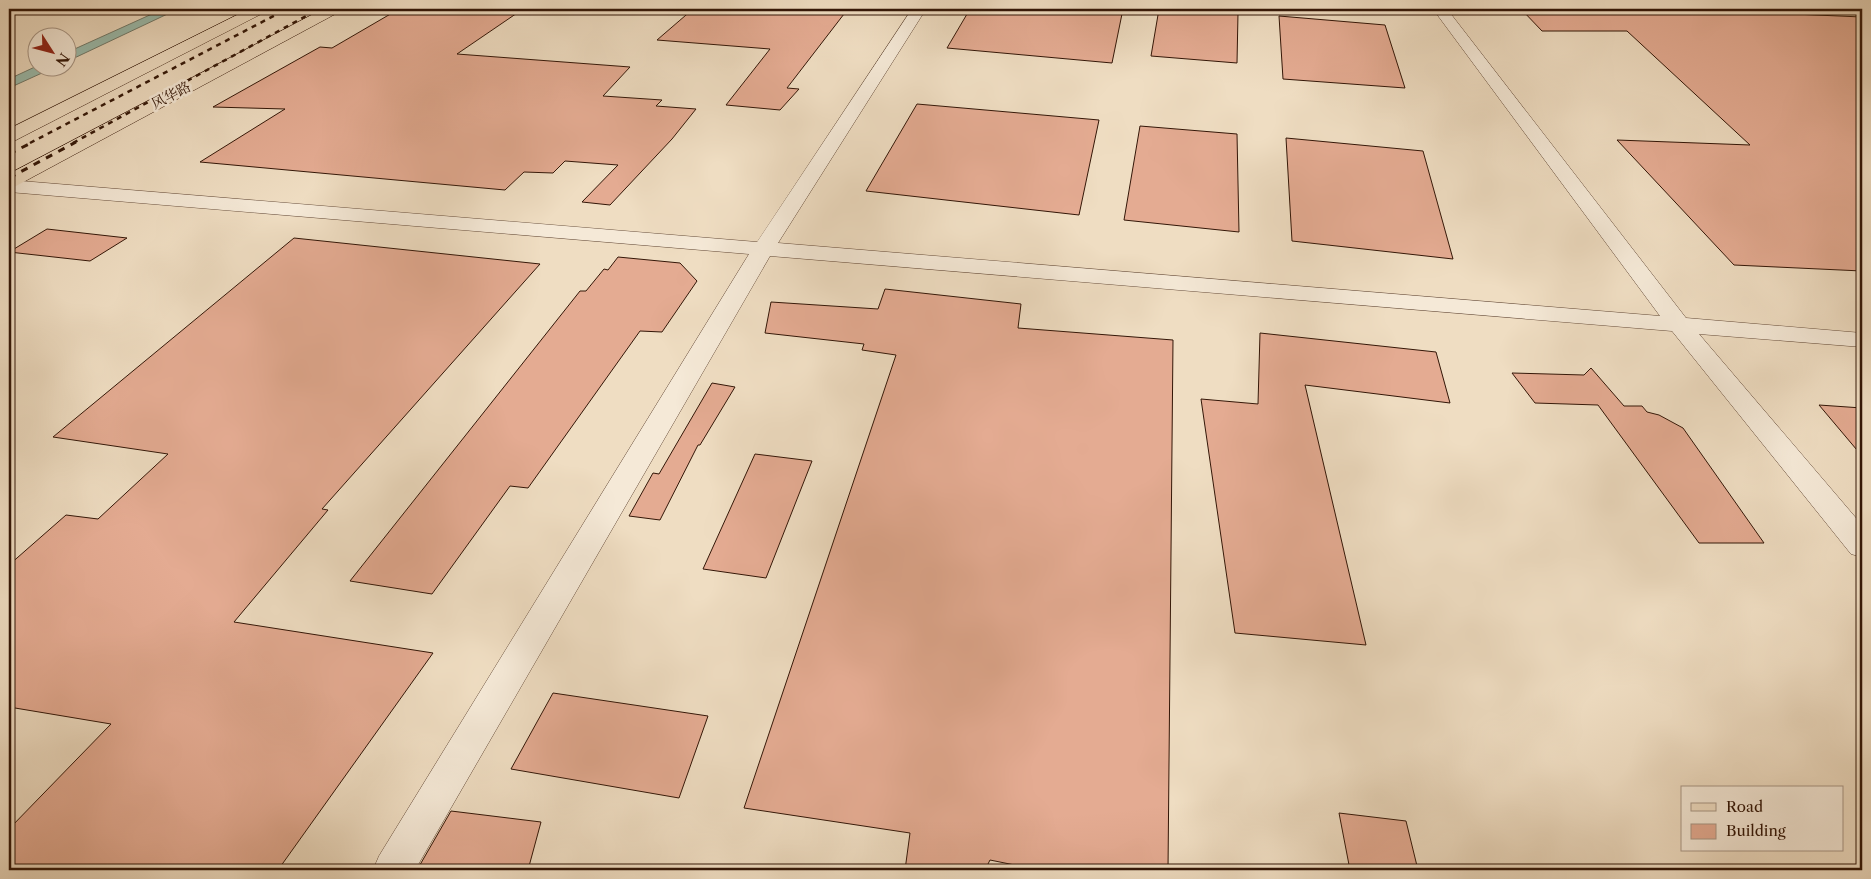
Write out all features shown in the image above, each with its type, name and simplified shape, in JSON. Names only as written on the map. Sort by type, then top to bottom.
[{"type":"main road","points":[[9,136],[260,9]]},
{"type":"main road","name":"风华路","points":[[9,182],[334,9]]},
{"type":"street","points":[[393,870],[764,248],[919,9]]},
{"type":"street","points":[[1440,9],[1680,326],[1862,546]]},
{"type":"street","points":[[9,186],[1862,340]]},
{"type":"shaded area","points":[[163,9],[178,9],[78,56],[78,47]]},
{"type":"shaded area","points":[[28,70],[28,78],[31,78],[9,88],[9,79]]},
{"type":"building","points":[[399,9],[523,9],[457,54],[630,67],[603,96],[662,100],[656,106],[696,109],[672,139],[610,205],[582,202],[618,165],[565,161],[553,173],[524,172],[505,190],[200,162],[285,109],[213,107],[320,47],[332,48]]},
{"type":"building","points":[[693,9],[769,9],[844,14],[787,88],[799,89],[780,110],[726,105],[770,49],[657,40]]},
{"type":"building","points":[[970,9],[1123,9],[1112,63],[947,48]]},
{"type":"building","points":[[1159,9],[1238,13],[1237,63],[1151,56]]},
{"type":"building","points":[[1521,9],[1784,9],[1793,14],[1862,17],[1862,271],[1734,265],[1617,140],[1750,145],[1627,31],[1542,31]]},
{"type":"building","points":[[1279,16],[1385,25],[1405,88],[1283,79]]},
{"type":"building","points":[[917,104],[1099,120],[1079,215],[866,191]]},
{"type":"building","points":[[1140,126],[1237,134],[1239,232],[1124,220]]},
{"type":"building","points":[[1286,138],[1423,151],[1453,259],[1292,241]]},
{"type":"building","points":[[47,229],[127,238],[90,261],[9,252]]},
{"type":"building","points":[[294,238],[540,264],[322,509],[328,510],[234,622],[433,653],[278,870],[9,870],[9,829],[111,724],[9,707],[9,565],[66,515],[98,519],[168,454],[53,437]]},
{"type":"building","points":[[618,257],[680,263],[697,281],[662,332],[640,331],[528,488],[510,486],[432,594],[350,581],[580,291],[586,291],[604,269],[608,270]]},
{"type":"building","points":[[885,289],[1021,304],[1018,328],[1173,340],[1168,870],[1039,870],[990,860],[985,870],[905,870],[910,833],[744,808],[896,355],[862,350],[864,344],[765,333],[771,302],[878,309]]},
{"type":"building","points":[[1260,333],[1436,352],[1450,403],[1305,385],[1366,645],[1235,633],[1201,399],[1258,404]]},
{"type":"building","points":[[1591,368],[1624,406],[1642,406],[1647,412],[1659,415],[1683,428],[1764,543],[1699,543],[1598,405],[1535,403],[1512,373],[1584,375]]},
{"type":"building","points":[[712,383],[735,387],[700,445],[698,445],[660,520],[629,516],[653,473],[659,474]]},
{"type":"building","points":[[1819,405],[1862,408],[1862,456]]},
{"type":"building","points":[[755,454],[812,461],[766,578],[703,569]]},
{"type":"building","points":[[553,693],[708,716],[679,798],[511,769]]},
{"type":"building","points":[[451,811],[541,822],[528,870],[417,870]]},
{"type":"building","points":[[1339,813],[1406,821],[1418,870],[1350,870]]},
{"type":"railway","points":[[30,143],[287,9]]},
{"type":"railway","points":[[73,143],[319,9]]},
{"type":"railway","points":[[9,154],[33,142]]},
{"type":"railway","points":[[9,178],[76,142]]}]
